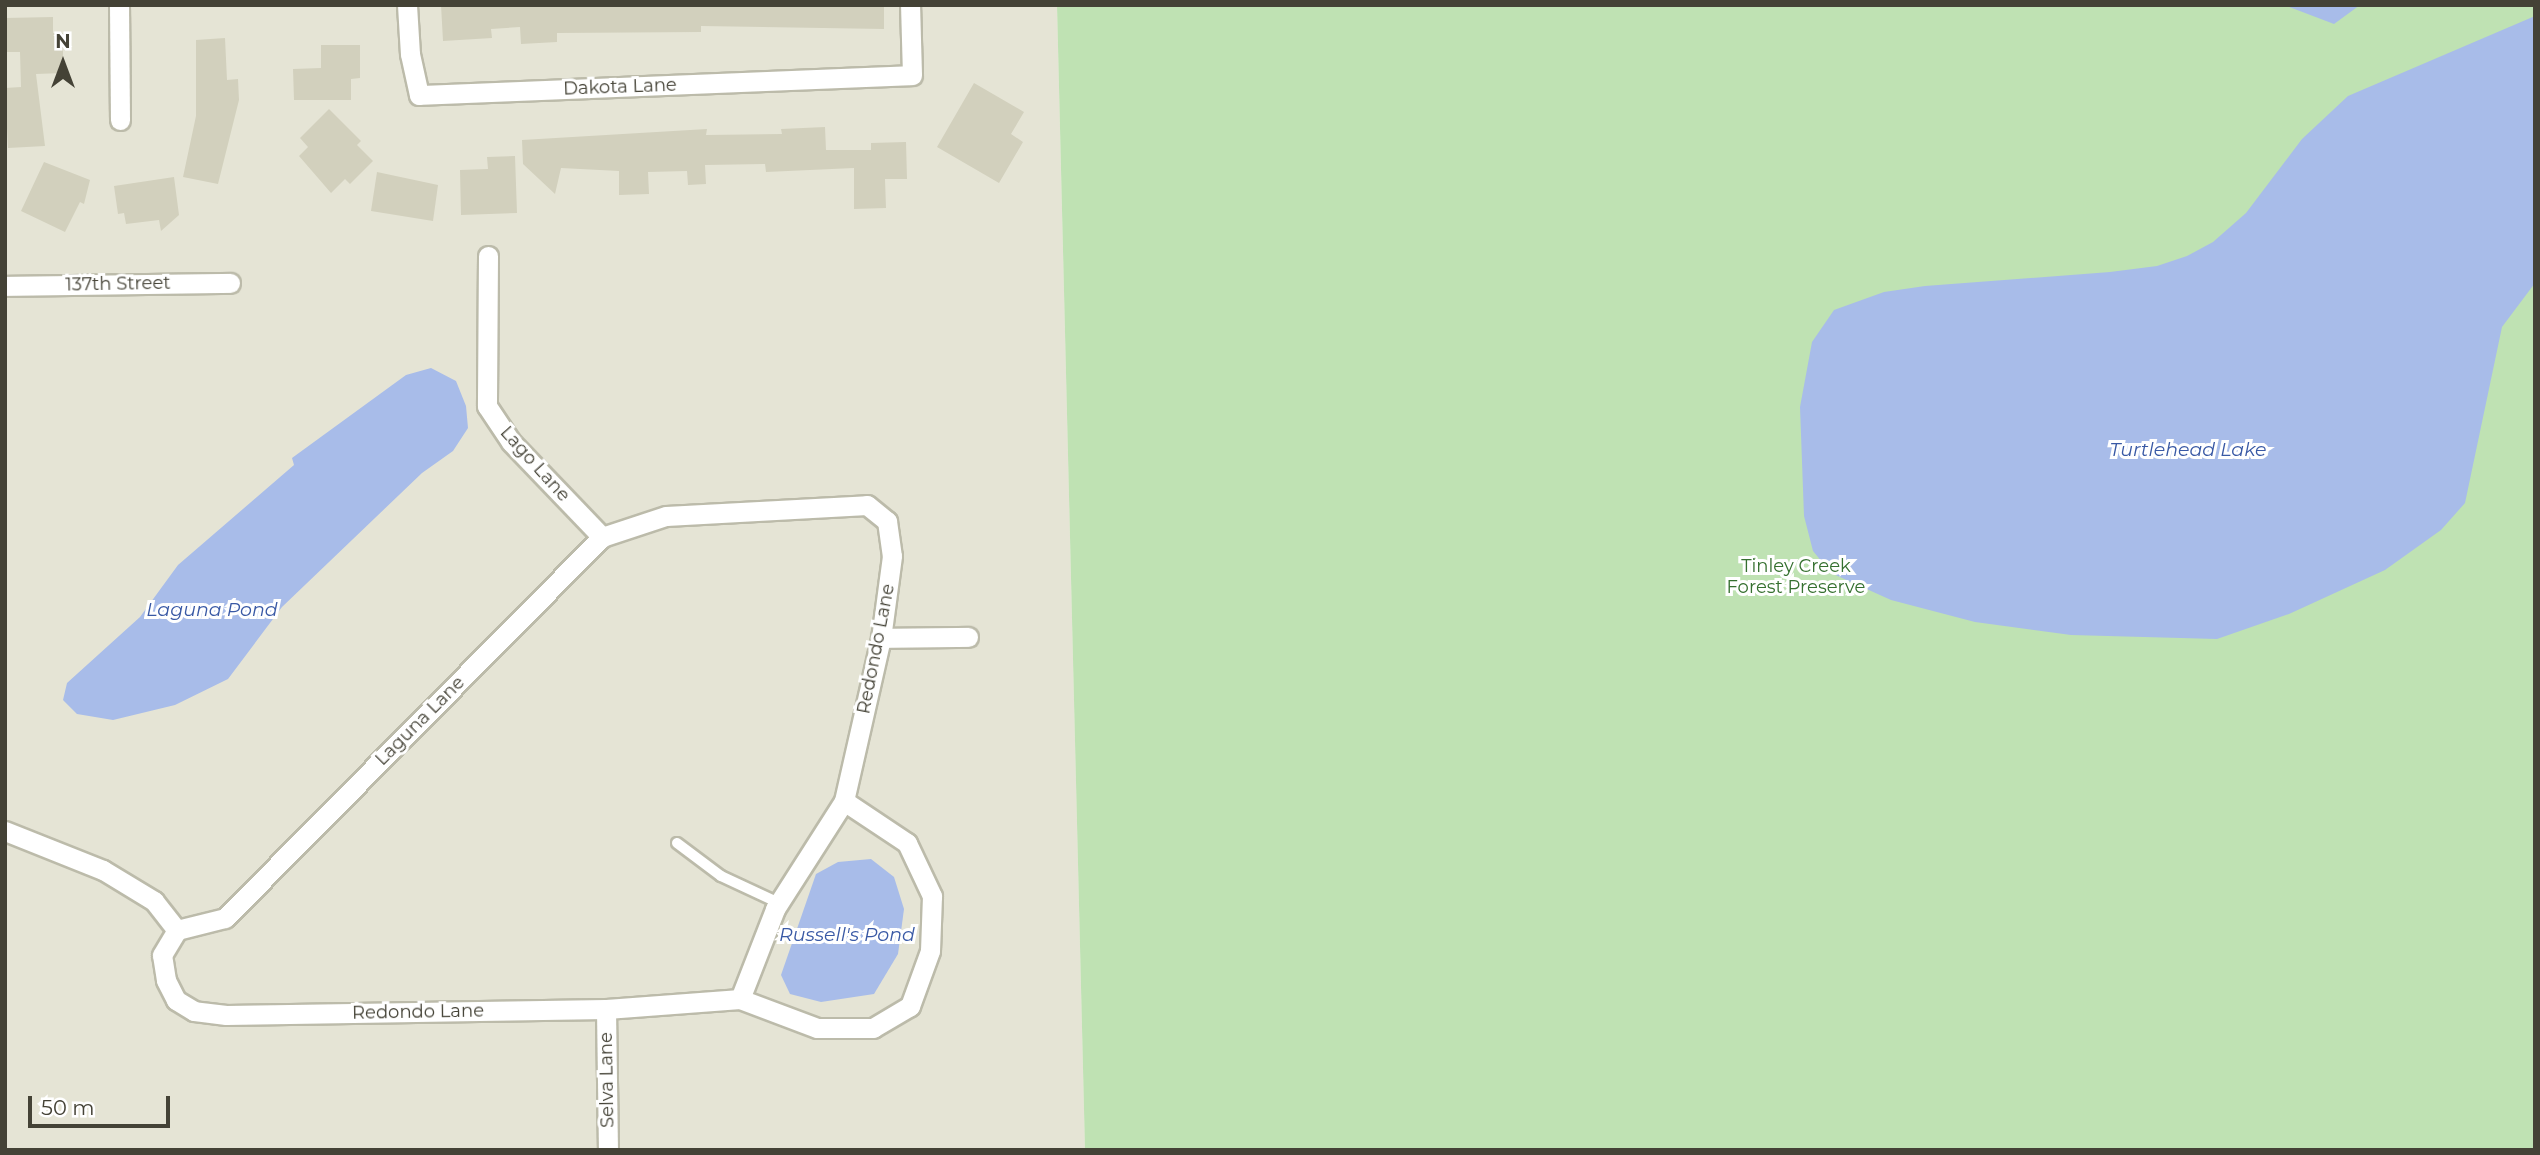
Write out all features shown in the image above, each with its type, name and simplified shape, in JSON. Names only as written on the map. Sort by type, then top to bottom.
[{"type":"street","points":[[118,5],[120,120]]},
{"type":"street","name":"Dakota Lane","points":[[407,5],[410,54],[419,95],[912,75],[910,5]]},
{"type":"street","name":"Lago Lane","points":[[488,256],[487,406],[511,442],[602,537]]},
{"type":"street","name":"137th Street","points":[[5,286],[230,283]]},
{"type":"street","name":"Laguna Lane","points":[[177,930],[225,918],[602,537],[666,516],[867,505]]},
{"type":"street","name":"Redondo Lane","points":[[740,999],[779,903],[844,801],[881,638],[892,556],[887,521],[867,505]]},
{"type":"street","points":[[881,638],[968,637]]},
{"type":"street","name":"Redondo Lane","points":[[177,930],[162,955],[166,980],[176,1000],[194,1011],[226,1015],[606,1009],[740,999],[817,1028],[873,1028],[910,1006],[930,951],[932,896],[907,843],[844,801]]},
{"type":"street","points":[[5,831],[103,870],[154,901],[177,930]]},
{"type":"street","name":"Selva Lane","points":[[606,1009],[608,1150]]},
{"type":"lane","points":[[677,843],[720,876],[779,903]]},
{"type":"shaded area","points":[[5,5],[1057,5],[1085,1150],[5,1150]]},
{"type":"green space","name":"Tinley Creek Forest Preserve","points":[[1057,5],[2535,5],[2535,1150],[1085,1150]]},
{"type":"water","points":[[2284,5],[2360,5],[2334,24]]},
{"type":"water","name":"Turtlehead Lake","points":[[2535,16],[2535,283],[2502,327],[2465,503],[2441,530],[2385,570],[2289,614],[2217,639],[2071,635],[1975,622],[1891,600],[1831,573],[1813,551],[1804,516],[1800,407],[1812,342],[1834,310],[1884,292],[1925,286],[2110,272],[2157,266],[2187,256],[2213,242],[2246,213],[2302,139],[2348,96]]},
{"type":"water","name":"Laguna Pond","points":[[431,368],[456,381],[466,406],[468,428],[453,451],[422,473],[282,607],[228,679],[175,705],[113,720],[77,714],[63,700],[67,683],[140,617],[178,565],[294,465],[292,458],[406,375]]},
{"type":"water","name":"Russell's Pond","points":[[871,859],[894,877],[904,909],[898,954],[874,994],[821,1002],[790,994],[781,975],[816,874],[838,862]]},
{"type":"building","points":[[441,5],[884,5],[884,29],[701,26],[701,32],[557,33],[557,42],[521,44],[520,27],[491,29],[492,38],[443,41]]},
{"type":"building","points":[[53,17],[53,33],[63,33],[63,73],[36,74],[45,146],[8,148],[5,88],[21,87],[20,52],[5,52],[5,18]]},
{"type":"building","points":[[225,38],[227,80],[238,79],[239,100],[218,184],[183,177],[196,116],[196,40]]},
{"type":"building","points":[[321,45],[360,45],[360,78],[351,79],[351,100],[294,100],[293,69],[321,68]]},
{"type":"building","points":[[974,83],[1024,112],[1011,134],[1023,142],[999,183],[937,147]]},
{"type":"building","points":[[329,109],[361,141],[357,145],[373,161],[350,184],[345,179],[331,193],[299,156],[308,147],[300,138]]},
{"type":"building","points":[[825,127],[826,150],[871,150],[871,143],[906,142],[907,179],[885,179],[886,208],[854,209],[854,168],[766,172],[765,164],[705,165],[706,184],[688,185],[687,171],[648,172],[649,194],[619,195],[619,171],[561,168],[555,194],[523,164],[522,140],[707,129],[706,135],[782,134],[781,129]]},
{"type":"building","points":[[515,156],[517,213],[461,215],[460,170],[488,169],[487,157]]},
{"type":"building","points":[[44,162],[90,180],[84,204],[80,202],[65,232],[21,211]]},
{"type":"building","points":[[377,172],[438,185],[433,221],[371,211]]},
{"type":"building","points":[[174,177],[179,215],[161,231],[159,220],[126,224],[124,213],[118,214],[114,186]]}]
